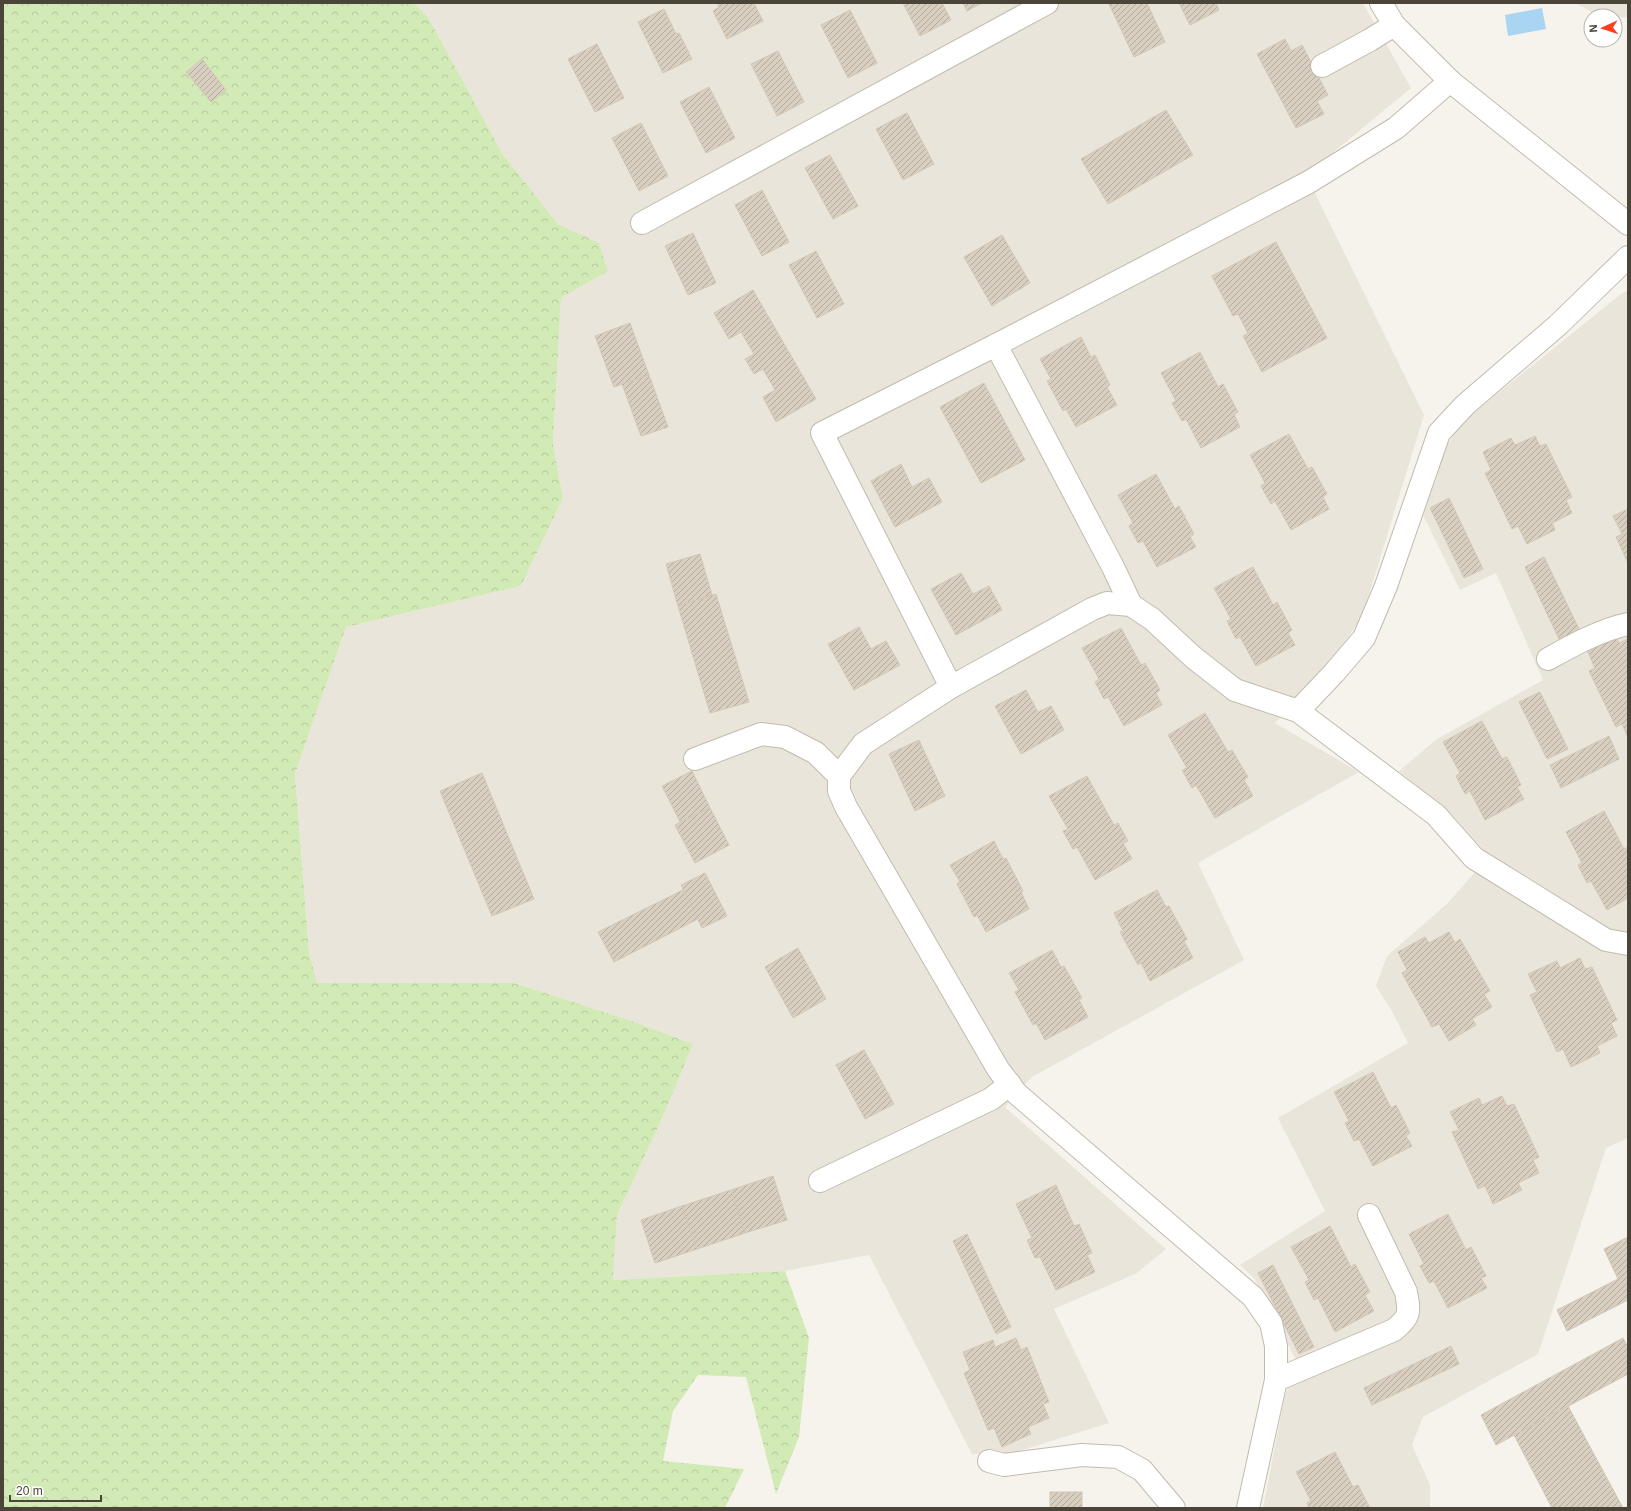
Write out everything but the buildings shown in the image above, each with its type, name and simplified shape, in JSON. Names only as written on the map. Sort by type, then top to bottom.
[{"type":"street","points":[[642,223],[1047,3]]},
{"type":"street","points":[[1381,3],[1394,24],[1450,81],[1628,224]]},
{"type":"street","points":[[1322,66],[1370,40],[1394,24]]},
{"type":"street","points":[[951,687],[822,433],[996,345],[1309,182],[1396,128],[1450,81]]},
{"type":"street","points":[[1298,711],[1334,673],[1364,638],[1386,586],[1439,433],[1465,405],[1558,325],[1628,257]]},
{"type":"street","points":[[996,345],[1110,560],[1131,605]]},
{"type":"street","points":[[1248,1508],[1276,1380],[1276,1346],[1271,1323],[1253,1297],[1016,1094],[998,1069],[846,808],[839,791],[839,776],[863,744],[951,687],[1092,609],[1107,603],[1131,605],[1152,619],[1193,657],[1235,690],[1298,711],[1436,815],[1474,858],[1606,940],[1628,944]]},
{"type":"street","points":[[1548,659],[1569,647],[1616,626],[1628,624]]},
{"type":"street","points":[[695,759],[760,734],[785,737],[816,753],[839,776]]},
{"type":"street","points":[[820,1181],[991,1099],[1010,1084]]},
{"type":"street","points":[[1276,1380],[1394,1330],[1406,1320],[1409,1306],[1406,1292],[1369,1215]]},
{"type":"street","points":[[989,1461],[1004,1465],[1082,1455],[1118,1457],[1142,1470],[1174,1508]]},
{"type":"shaded area","points":[[414,3],[1363,3],[1411,88],[1306,175],[1424,415],[1362,617],[1321,678],[1275,723],[1359,772],[1198,863],[1244,960],[1032,1077],[1005,1107],[1166,1249],[1137,1273],[1054,1309],[1109,1423],[1013,1453],[972,1454],[869,1255],[785,1271],[613,1280],[617,1215],[661,1121],[692,1044],[626,1019],[514,983],[317,983],[309,952],[295,774],[346,627],[521,586],[563,498],[553,444],[561,298],[608,271],[599,243],[558,224],[502,153],[428,17]]},
{"type":"shaded area","points":[[1575,3],[1628,3],[1628,17],[1623,17],[1623,8],[1585,8]]},
{"type":"shaded area","points":[[1628,290],[1628,1138],[1606,1148],[1538,1354],[1423,1417],[1412,1445],[1430,1485],[1430,1508],[1263,1508],[1284,1400],[1296,1360],[1254,1278],[1240,1265],[1325,1211],[1278,1118],[1408,1043],[1393,1013],[1376,986],[1387,956],[1448,903],[1489,856],[1452,814],[1399,771],[1437,739],[1543,680],[1496,573],[1460,590],[1422,513],[1436,480],[1443,452],[1461,423],[1621,294]]},
{"type":"green space","points":[[3,3],[414,3],[428,17],[502,153],[558,224],[599,243],[608,271],[561,298],[553,444],[563,498],[521,586],[346,627],[295,774],[309,952],[317,983],[514,983],[626,1019],[693,1044],[661,1121],[617,1215],[613,1280],[785,1271],[809,1338],[799,1437],[776,1494],[746,1377],[698,1375],[673,1411],[663,1461],[744,1469],[725,1508],[3,1508]]},
{"type":"water","points":[[1542,8],[1546,29],[1508,36],[1505,15]]}]
